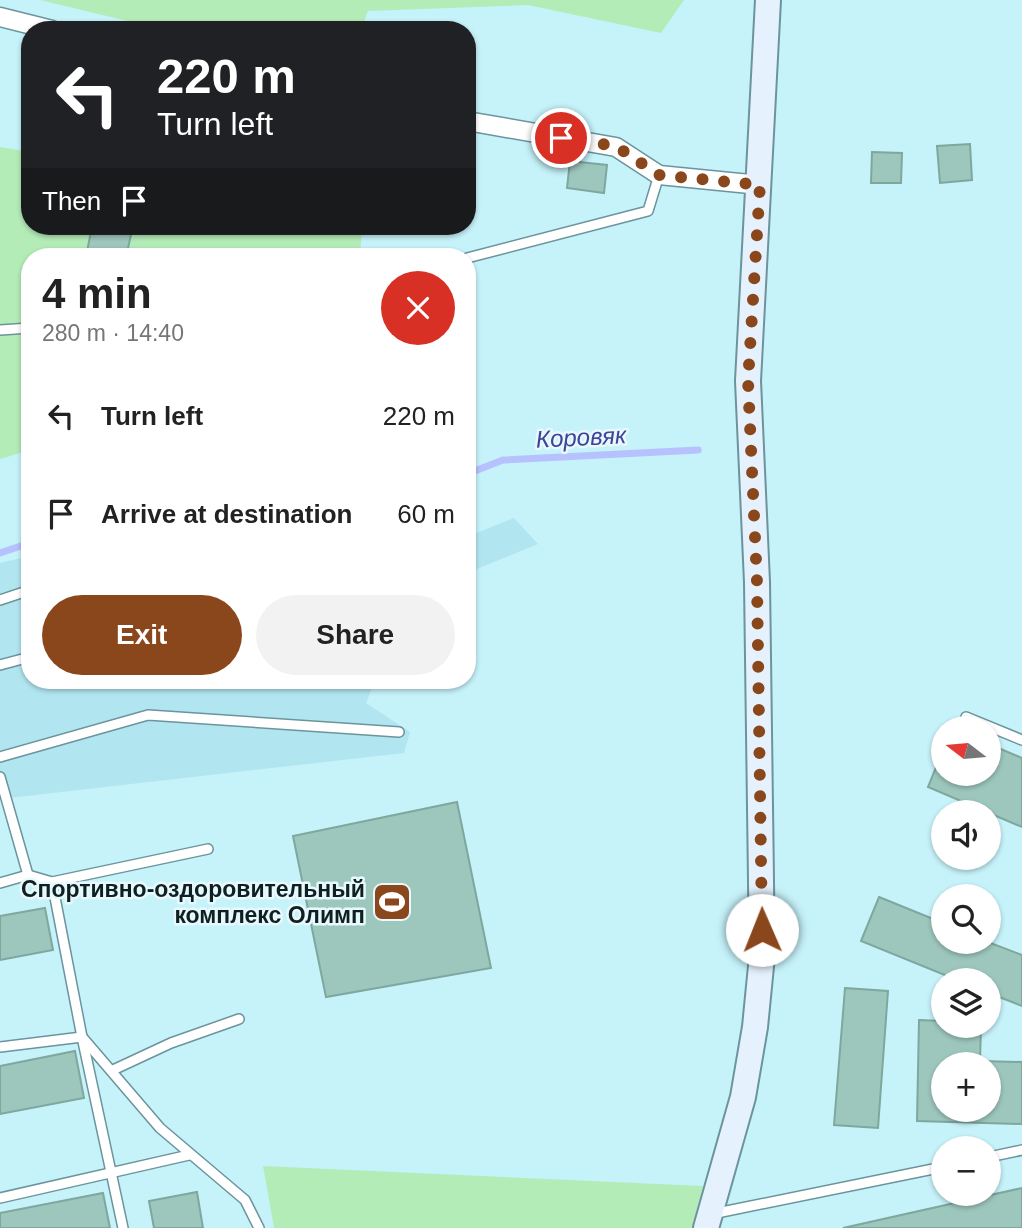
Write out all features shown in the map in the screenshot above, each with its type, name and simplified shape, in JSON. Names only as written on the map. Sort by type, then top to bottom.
[{"type":"street","points":[[708,1221],[743,1097],[755,1027],[762,956],[757,582],[748,381],[768,0]]},
{"type":"street","points":[[0,17],[21,22]]},
{"type":"street","points":[[476,123],[616,146],[659,175],[760,185]]},
{"type":"lane","points":[[476,256],[648,211],[659,175]]},
{"type":"lane","points":[[0,330],[21,329]]},
{"type":"lane","points":[[0,600],[21,593]]},
{"type":"lane","points":[[0,665],[21,659]]},
{"type":"lane","points":[[0,757],[148,715],[399,732]]},
{"type":"lane","points":[[1001,731],[1022,740]]},
{"type":"lane","points":[[0,777],[28,875]]},
{"type":"lane","points":[[0,883],[28,875],[52,882],[208,849]]},
{"type":"lane","points":[[52,882],[123,1228]]},
{"type":"lane","points":[[113,1070],[171,1043],[239,1019]]},
{"type":"lane","points":[[0,1047],[82,1037]]},
{"type":"lane","points":[[82,1037],[160,1128],[189,1155],[218,1174],[245,1200],[260,1228]]},
{"type":"lane","points":[[1001,1154],[1022,1150]]},
{"type":"lane","points":[[0,1198],[189,1155]]},
{"type":"lane","points":[[708,1221],[931,1170]]},
{"type":"shaded area","points":[[514,518],[538,544],[476,569],[476,533]]},
{"type":"shaded area","points":[[21,558],[21,689],[372,689],[366,703],[410,732],[404,753],[0,799],[0,563]]},
{"type":"green space","points":[[40,0],[684,0],[661,33],[528,5],[368,11],[364,21],[128,21]]},
{"type":"green space","points":[[0,147],[21,150],[21,235],[362,235],[361,248],[21,248],[21,453],[0,459]]},
{"type":"green space","points":[[263,1166],[703,1186],[692,1228],[274,1228]]},
{"type":"building","points":[[970,144],[972,180],[940,183],[937,146]]},
{"type":"building","points":[[872,152],[902,153],[901,183],[871,183]]},
{"type":"building","points":[[570,161],[607,165],[604,193],[567,188]]},
{"type":"building","points":[[90,235],[131,235],[128,248],[88,248]]},
{"type":"building","points":[[1001,749],[1022,758],[1022,827],[1001,818],[1001,800],[959,800],[928,787],[931,780],[931,786],[1001,786]]},
{"type":"building","name":"Спортивно-оздоровительный комплекс Олимп","points":[[457,802],[491,968],[326,997],[293,836]]},
{"type":"building","points":[[879,897],[931,918],[931,954],[1001,954],[1001,947],[1022,955],[1022,1006],[1001,998],[1001,968],[931,969],[861,941]]},
{"type":"building","points":[[45,908],[53,950],[0,960],[0,916]]},
{"type":"building","points":[[845,988],[888,991],[878,1128],[834,1125]]},
{"type":"building","points":[[919,1020],[931,1020],[931,1038],[981,1038],[980,1052],[931,1052],[931,1121],[917,1121]]},
{"type":"building","points":[[75,1051],[84,1098],[0,1114],[0,1066]]},
{"type":"building","points":[[1001,1062],[1022,1062],[1022,1124],[952,1122],[1001,1122]]},
{"type":"building","points":[[1022,1188],[1022,1228],[843,1228],[941,1206],[1001,1206],[1001,1193]]},
{"type":"building","points":[[197,1192],[203,1228],[154,1228],[149,1201]]},
{"type":"building","points":[[103,1193],[110,1228],[0,1228],[0,1213]]},
{"type":"waterway","name":"Коровяк","points":[[476,470],[503,460],[698,450]]},
{"type":"waterway","name":"Коровяк","points":[[0,553],[21,546]]},
{"type":"place","name":"Спортивно-оздоровительный комплекс Олимп","points":[[392,902]]},
{"type":"route","points":[[561,138],[616,146],[659,175],[760,185],[748,381],[757,582],[762,930]]}]
